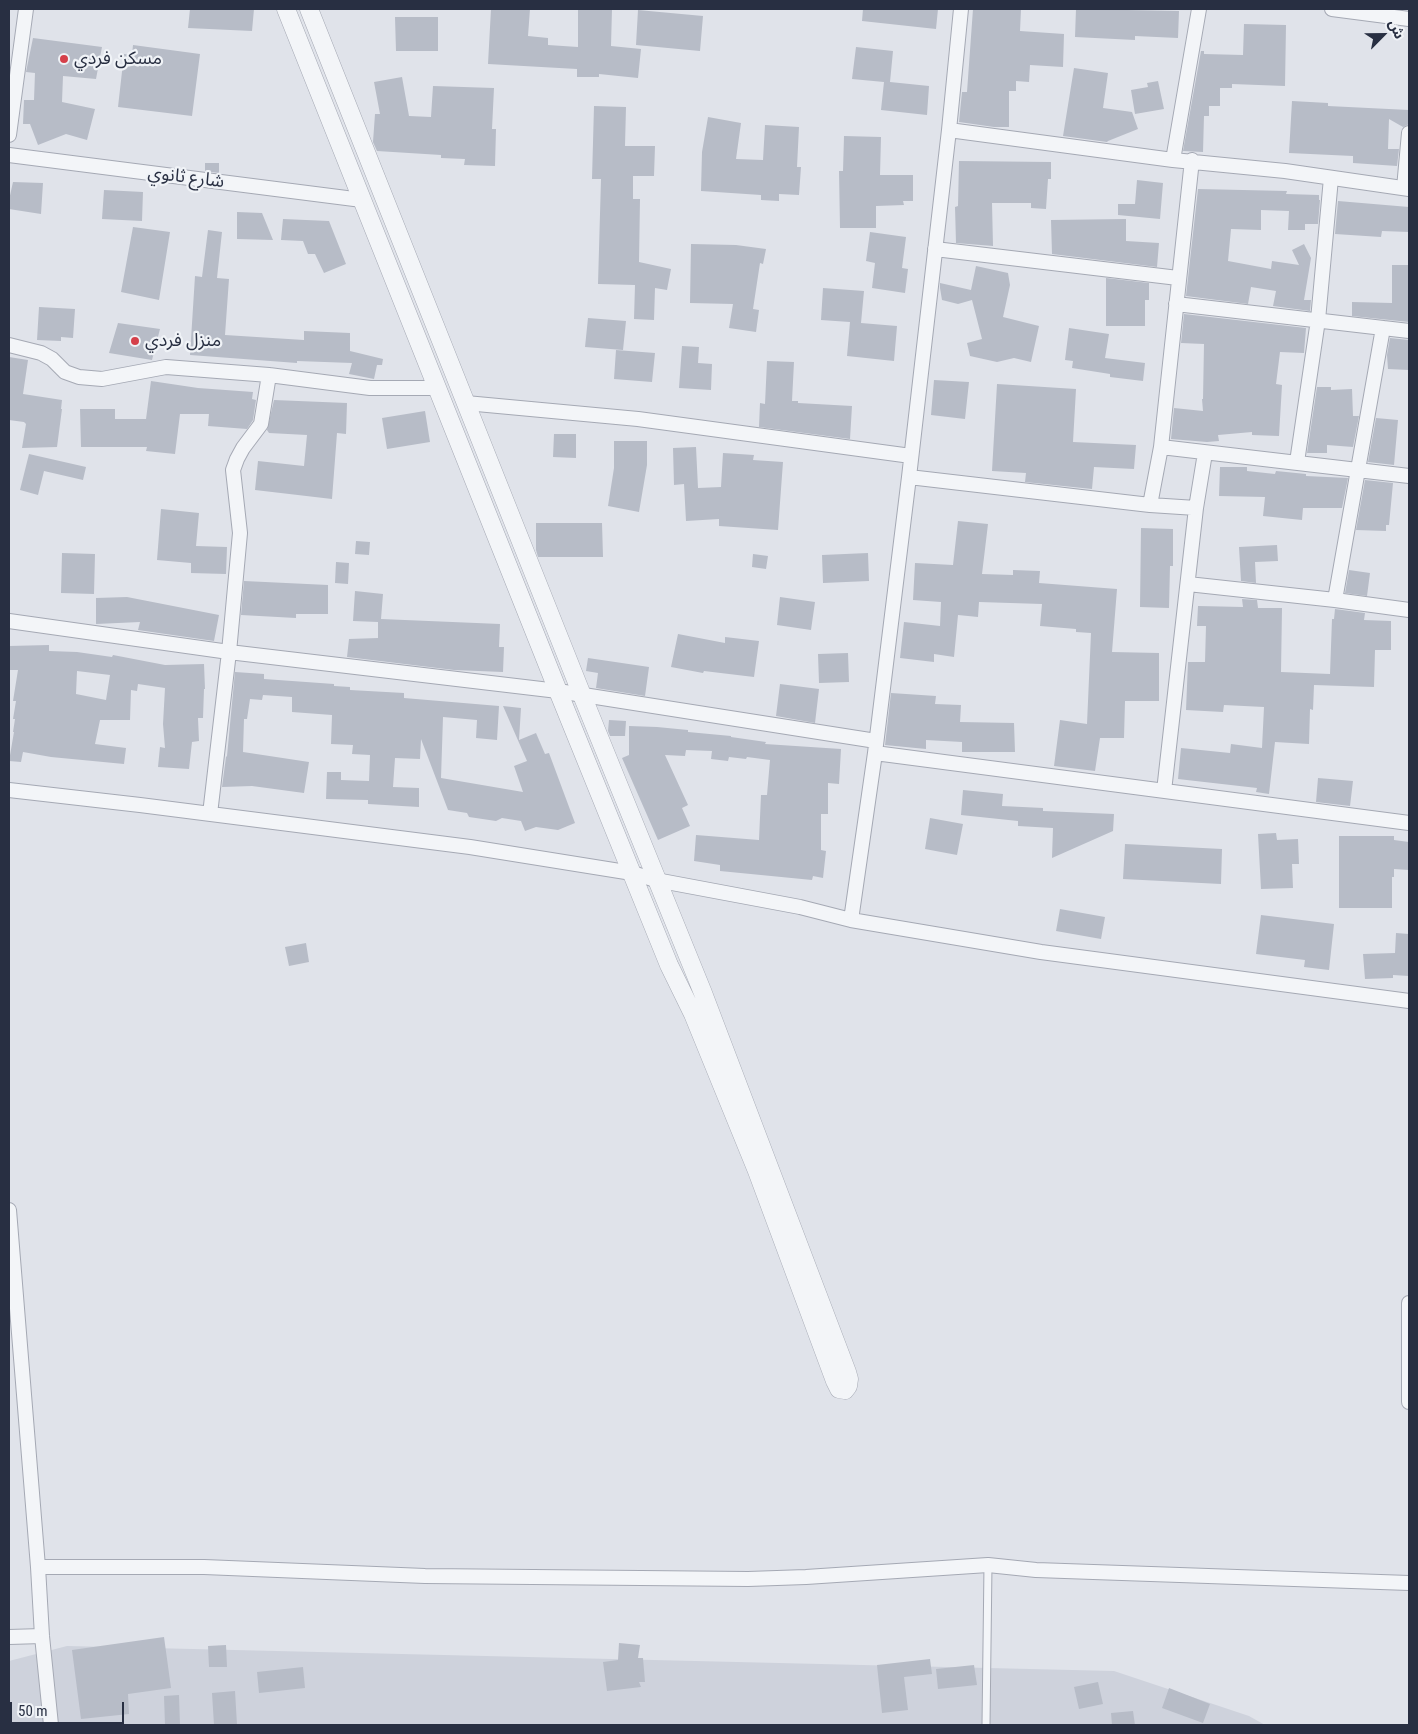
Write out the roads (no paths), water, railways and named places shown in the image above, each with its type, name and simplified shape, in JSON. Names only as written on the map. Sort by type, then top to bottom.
[{"type":"street","points":[[9,136],[26,9]]},
{"type":"street","points":[[286,9],[558,692],[757,1171],[834,1381],[839,1389],[845,1390],[849,1379],[847,1372],[703,994],[309,9]]},
{"type":"street","points":[[851,920],[876,747],[909,477],[961,9]]},
{"type":"street","points":[[1173,160],[1199,9]]},
{"type":"street","points":[[1332,9],[1409,18]]},
{"type":"street","points":[[949,130],[1407,189],[1409,133]]},
{"type":"street","name":"شارع ثانوي","points":[[9,155],[362,200]]},
{"type":"street","points":[[1150,505],[1160,447],[1192,160]]},
{"type":"street","points":[[1297,462],[1318,320],[1331,178]]},
{"type":"street","points":[[935,249],[1178,278]]},
{"type":"street","points":[[1176,304],[1409,331]]},
{"type":"street","points":[[1335,600],[1383,328]]},
{"type":"street","points":[[9,345],[41,353],[52,359],[65,372],[79,377],[102,379],[166,366],[269,375],[370,388],[436,388]]},
{"type":"street","points":[[210,814],[229,652],[240,533],[233,470],[243,448],[261,424],[269,375]]},
{"type":"street","points":[[466,403],[638,419],[911,456]]},
{"type":"street","points":[[1160,447],[1409,476]]},
{"type":"street","points":[[1164,791],[1196,508],[1205,453]]},
{"type":"street","points":[[909,477],[1150,505],[1196,508]]},
{"type":"street","points":[[1188,584],[1409,610]]},
{"type":"street","points":[[9,621],[229,652],[582,695],[876,747],[1164,791],[1409,823]]},
{"type":"street","points":[[9,790],[470,848],[632,873],[656,880],[800,907],[851,920],[1041,952],[1409,1001]]},
{"type":"street","points":[[9,1210],[42,1636],[51,1725]]},
{"type":"street","points":[[1409,1303],[1409,1402]]},
{"type":"street","points":[[38,1567],[204,1567],[425,1576],[748,1579],[806,1578],[988,1565],[1036,1570],[1409,1583]]},
{"type":"street","points":[[9,1637],[42,1636]]},
{"type":"lane","points":[[986,1725],[988,1565]]},
{"type":"place","name":"مسكن فردي","points":[[64,59]]},
{"type":"place","name":"منزل فردي","points":[[135,341]]}]
